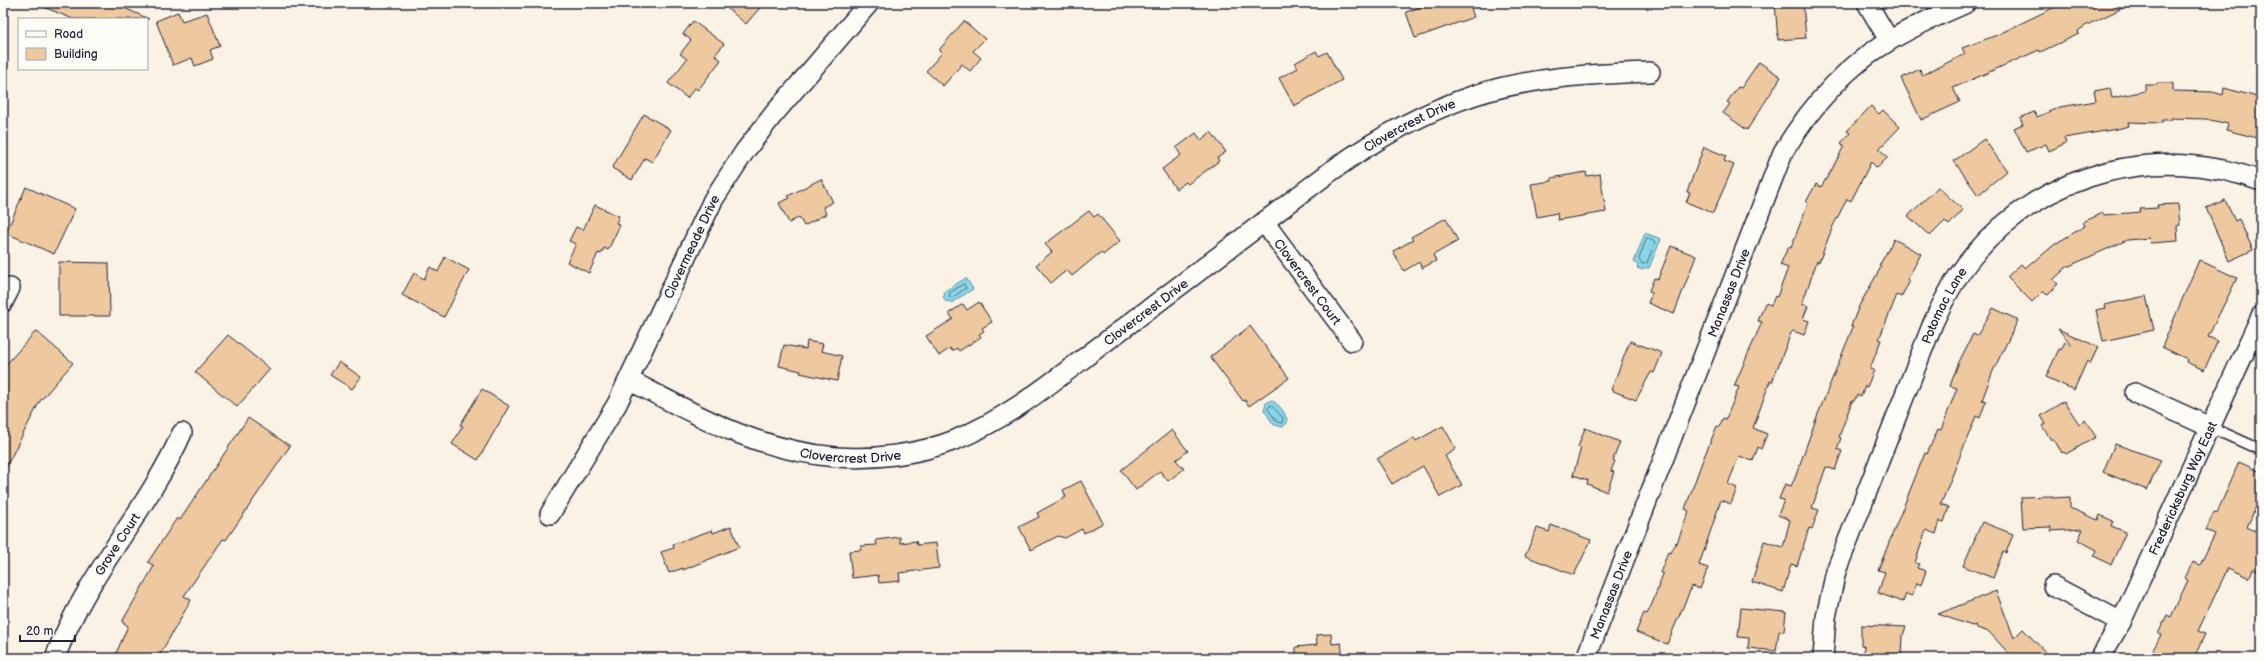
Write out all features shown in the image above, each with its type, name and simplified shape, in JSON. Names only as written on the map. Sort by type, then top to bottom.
[{"type":"street","name":"Clovermeade Drive","points":[[550,514],[604,428],[629,380],[713,200],[745,151],[773,115],[869,3]]},
{"type":"street","points":[[1867,3],[1890,40]]},
{"type":"street","name":"Manassas Drive","points":[[1586,658],[1783,152],[1804,118],[1833,85],[1871,52],[1890,40],[1966,3]]},
{"type":"street","name":"Clovercrest Drive","points":[[629,380],[732,433],[795,452],[860,458],[901,453],[938,445],[975,431],[1037,393],[1360,151],[1407,124],[1463,99],[1485,92],[1537,81],[1609,73],[1650,72]]},
{"type":"street","name":"Potomac Lane","points":[[1823,658],[1823,638],[1830,593],[1850,535],[1933,323],[1952,286],[1977,251],[1999,229],[2037,202],[2074,182],[2117,170],[2161,164],[2192,164],[2225,170],[2261,181]]},
{"type":"street","name":"Clovercrest Court","points":[[1264,222],[1352,341]]},
{"type":"street","name":"Fredericksburg Way East","points":[[2100,658],[2121,622],[2261,316]]},
{"type":"street","points":[[2135,393],[2210,427]]},
{"type":"street","name":"Grove Court","points":[[55,658],[96,575],[158,481],[182,433]]},
{"type":"street","points":[[2053,586],[2121,622]]},
{"type":"lane","points":[[2210,427],[2261,450]]},
{"type":"water","points":[[1645,233],[1661,239],[1649,268],[1644,268],[1643,270],[1637,268],[1638,265],[1634,262]]},
{"type":"water","points":[[966,278],[973,289],[951,303],[949,301],[946,302],[943,297],[945,295],[943,292]]},
{"type":"water","points":[[1271,400],[1279,406],[1286,416],[1287,423],[1283,427],[1274,425],[1264,410],[1266,403]]},
{"type":"building","points":[[34,3],[113,3],[147,18],[71,18]]},
{"type":"building","points":[[721,3],[764,3],[746,24]]},
{"type":"building","points":[[1433,3],[1469,3],[1474,17],[1415,38],[1406,12]]},
{"type":"building","points":[[1775,3],[1803,3],[1806,38],[1778,40]]},
{"type":"building","points":[[2063,3],[2133,3],[2085,26],[2078,31],[2079,34],[1953,88],[1960,102],[1921,120],[1901,78],[1920,69],[1922,75],[1965,54],[1962,48],[1997,35]]},
{"type":"building","points":[[178,12],[182,21],[207,13],[220,46],[210,50],[213,59],[195,66],[192,58],[173,65],[156,21]]},
{"type":"building","points":[[693,21],[724,44],[715,55],[721,60],[698,90],[695,88],[687,98],[668,83],[687,59],[680,54],[691,40],[683,34]]},
{"type":"building","points":[[964,21],[985,39],[973,51],[981,58],[970,71],[962,64],[943,86],[926,71],[942,53],[939,50]]},
{"type":"building","points":[[1316,51],[1319,56],[1327,52],[1342,80],[1294,106],[1279,78],[1298,68],[1295,63]]},
{"type":"building","points":[[1759,62],[1781,77],[1747,130],[1723,113],[1730,104],[1727,102],[1738,87],[1741,88]]},
{"type":"building","points":[[2157,83],[2173,83],[2173,91],[2213,92],[2223,95],[2224,88],[2261,98],[2261,139],[2226,130],[2228,124],[2206,119],[2171,118],[2171,120],[2162,120],[2162,123],[2128,122],[2129,126],[2117,129],[2064,138],[2066,143],[2049,151],[2046,144],[2026,152],[2014,128],[2023,124],[2020,118],[2034,112],[2037,117],[2060,107],[2096,101],[2094,91],[2110,88],[2112,98],[2145,91],[2145,85],[2157,85]]},
{"type":"building","points":[[1871,106],[1879,114],[1883,110],[1900,127],[1879,149],[1888,157],[1877,168],[1871,162],[1851,201],[1847,199],[1833,226],[1819,262],[1817,261],[1802,304],[1808,306],[1803,319],[1809,321],[1804,335],[1793,331],[1791,333],[1772,382],[1770,381],[1753,428],[1767,434],[1761,449],[1758,447],[1753,461],[1739,456],[1728,484],[1737,488],[1731,504],[1721,500],[1699,565],[1708,568],[1700,589],[1692,586],[1667,644],[1636,632],[1644,613],[1647,614],[1652,604],[1663,574],[1660,573],[1668,552],[1671,553],[1676,542],[1677,543],[1689,511],[1685,509],[1717,426],[1719,427],[1723,418],[1726,419],[1739,387],[1734,386],[1762,322],[1758,321],[1765,303],[1771,305],[1775,296],[1777,297],[1788,268],[1780,265],[1788,247],[1791,248],[1808,203],[1806,202],[1816,184],[1821,187],[1831,171],[1844,146],[1841,143],[1850,133],[1847,131]]},
{"type":"building","points":[[644,114],[671,130],[652,162],[645,158],[632,180],[612,168]]},
{"type":"building","points":[[1211,132],[1226,152],[1217,158],[1219,161],[1188,184],[1186,182],[1176,189],[1162,169],[1181,155],[1176,148],[1196,133],[1201,140]]},
{"type":"building","points":[[1984,139],[2007,171],[1978,195],[1954,161]]},
{"type":"building","points":[[1704,147],[1726,156],[1724,161],[1734,165],[1713,213],[1686,202],[1690,193],[1687,192]]},
{"type":"building","points":[[1586,172],[1587,176],[1600,174],[1606,212],[1558,220],[1557,213],[1537,217],[1531,184],[1552,181],[1551,178]]},
{"type":"building","points":[[821,179],[833,202],[823,207],[826,214],[804,226],[799,217],[789,223],[779,203],[790,198],[788,196]]},
{"type":"building","points":[[26,187],[75,209],[54,254],[6,233]]},
{"type":"building","points":[[1938,187],[1963,210],[1949,225],[1945,221],[1930,236],[1908,216]]},
{"type":"building","points":[[2225,200],[2235,221],[2239,219],[2253,250],[2229,261],[2206,208]]},
{"type":"building","points":[[2178,204],[2180,225],[2177,226],[2178,241],[2150,243],[2149,238],[2127,240],[2067,267],[2053,280],[2058,284],[2047,295],[2043,291],[2032,302],[2007,277],[2021,264],[2025,268],[2055,244],[2085,226],[2083,222],[2103,213],[2104,215],[2141,212],[2140,209],[2158,208],[2157,205]]},
{"type":"building","points":[[595,205],[619,216],[616,223],[620,225],[608,250],[604,248],[601,254],[598,253],[589,273],[567,262],[576,244],[569,241],[576,227],[583,230]]},
{"type":"building","points":[[1089,211],[1094,217],[1098,214],[1120,241],[1103,255],[1101,252],[1072,276],[1067,270],[1051,283],[1036,265],[1052,252],[1045,244]]},
{"type":"building","points":[[1446,218],[1458,241],[1433,255],[1436,261],[1422,268],[1419,262],[1404,271],[1393,251],[1413,240],[1411,237]]},
{"type":"building","points":[[1894,239],[1921,254],[1907,280],[1910,281],[1901,297],[1897,295],[1879,339],[1881,340],[1870,369],[1874,370],[1867,387],[1865,386],[1861,397],[1857,395],[1854,401],[1852,401],[1839,437],[1841,438],[1837,449],[1842,451],[1835,470],[1826,467],[1812,508],[1819,510],[1812,529],[1809,528],[1797,566],[1791,564],[1783,592],[1752,582],[1764,541],[1783,547],[1790,520],[1778,515],[1784,500],[1779,499],[1785,484],[1791,486],[1795,478],[1816,419],[1853,327],[1851,326],[1859,306],[1881,267],[1879,266]]},
{"type":"building","points":[[1671,246],[1696,256],[1674,314],[1648,303],[1652,293],[1649,291],[1654,278],[1658,279]]},
{"type":"building","points":[[445,257],[469,270],[444,317],[402,295],[414,273],[424,279],[430,267],[438,272]]},
{"type":"building","points":[[2199,260],[2237,278],[2208,337],[2218,341],[2204,370],[2186,362],[2187,359],[2162,347]]},
{"type":"building","points":[[59,262],[109,263],[110,316],[59,316]]},
{"type":"building","points":[[2146,296],[2154,330],[2103,341],[2096,310],[2105,308],[2104,305]]},
{"type":"building","points":[[979,302],[992,322],[982,328],[984,331],[979,334],[981,337],[959,351],[957,348],[952,351],[950,348],[939,356],[926,336],[953,319],[949,313],[963,304],[967,310]]},
{"type":"building","points":[[1993,308],[2018,320],[1993,371],[1982,400],[1986,401],[1980,418],[1976,416],[1941,504],[1949,507],[1944,522],[1940,521],[1936,534],[1926,530],[1915,563],[1919,564],[1917,568],[1926,571],[1921,585],[1917,583],[1912,596],[1906,594],[1903,602],[1878,593],[1885,572],[1878,570],[1925,453],[1927,454],[1938,429],[1941,430],[1957,388],[1950,386],[1958,364],[1973,334],[1977,336]]},
{"type":"building","points":[[1250,326],[1289,378],[1249,406],[1245,400],[1243,401],[1210,357]]},
{"type":"building","points":[[2058,329],[2098,347],[2090,364],[2087,361],[2074,390],[2046,377],[2059,349],[2061,350],[2065,342],[2072,345]]},
{"type":"building","points":[[36,331],[73,363],[40,401],[3,473],[3,368]]},
{"type":"building","points":[[228,335],[270,369],[237,407],[195,372]]},
{"type":"building","points":[[807,341],[823,344],[821,351],[842,356],[837,381],[800,373],[801,371],[779,366],[784,345],[806,349]]},
{"type":"building","points":[[1630,341],[1662,353],[1654,373],[1651,372],[1636,400],[1611,390]]},
{"type":"building","points":[[339,362],[361,377],[352,389],[330,375]]},
{"type":"building","points":[[482,389],[509,406],[478,460],[452,444],[463,426],[460,425]]},
{"type":"building","points":[[2064,401],[2079,424],[2085,420],[2096,437],[2066,454],[2064,452],[2062,453],[2053,438],[2051,440],[2042,426],[2046,424],[2041,416]]},
{"type":"building","points":[[248,418],[290,446],[226,540],[223,539],[184,596],[191,600],[158,658],[114,658],[128,626],[122,622],[154,566],[148,562],[177,518],[180,520]]},
{"type":"building","points":[[1443,426],[1456,449],[1445,456],[1462,485],[1440,497],[1423,466],[1392,484],[1377,459],[1414,438],[1416,441]]},
{"type":"building","points":[[1585,428],[1620,442],[1613,460],[1615,461],[1611,471],[1614,472],[1607,492],[1587,484],[1588,480],[1573,475],[1581,448],[1578,447]]},
{"type":"building","points":[[1172,430],[1188,451],[1176,460],[1184,469],[1168,481],[1160,471],[1136,490],[1121,470]]},
{"type":"building","points":[[2115,444],[2161,460],[2147,490],[2103,472]]},
{"type":"building","points":[[2239,462],[2261,472],[2261,496],[2247,527],[2261,534],[2261,562],[2257,571],[2253,569],[2249,578],[2228,568],[2198,631],[2205,634],[2194,658],[2166,658],[2152,652],[2161,635],[2158,634],[2167,615],[2171,617],[2188,580],[2185,578],[2193,562],[2200,565],[2215,534],[2206,530],[2214,512],[2217,513]]},
{"type":"building","points":[[1081,481],[1103,523],[1084,533],[1082,529],[1065,538],[1058,536],[1031,550],[1019,527],[1039,517],[1037,513],[1066,497],[1063,490]]},
{"type":"building","points":[[2052,496],[2052,498],[2070,497],[2070,508],[2098,520],[2100,515],[2113,521],[2111,526],[2126,532],[2111,565],[2094,556],[2097,550],[2078,540],[2083,529],[2051,531],[2051,527],[2023,528],[2021,497]]},
{"type":"building","points":[[1982,522],[2013,534],[2006,553],[2003,552],[1993,578],[1963,566]]},
{"type":"building","points":[[1551,525],[1591,540],[1574,575],[1525,556],[1537,528],[1549,532]]},
{"type":"building","points":[[731,526],[739,547],[683,570],[683,568],[669,573],[661,552],[674,548],[673,544],[712,530],[713,533]]},
{"type":"building","points":[[900,537],[900,543],[916,541],[917,545],[936,543],[939,568],[899,573],[900,581],[879,583],[878,575],[852,578],[849,551],[861,550],[861,546],[877,545],[876,540]]},
{"type":"building","points":[[1996,591],[2014,638],[2023,629],[2051,658],[2013,658],[1989,632],[1977,628],[1976,625],[1972,626],[1938,614]]},
{"type":"building","points":[[1741,608],[1786,612],[1784,631],[1779,631],[1776,651],[1748,648],[1749,638],[1738,637]]},
{"type":"building","points":[[1861,625],[1906,627],[1903,635],[1902,658],[1863,658],[1864,646],[1861,645]]},
{"type":"building","points":[[1331,634],[1332,644],[1341,643],[1343,658],[1296,658],[1296,647],[1317,645],[1316,635]]}]
